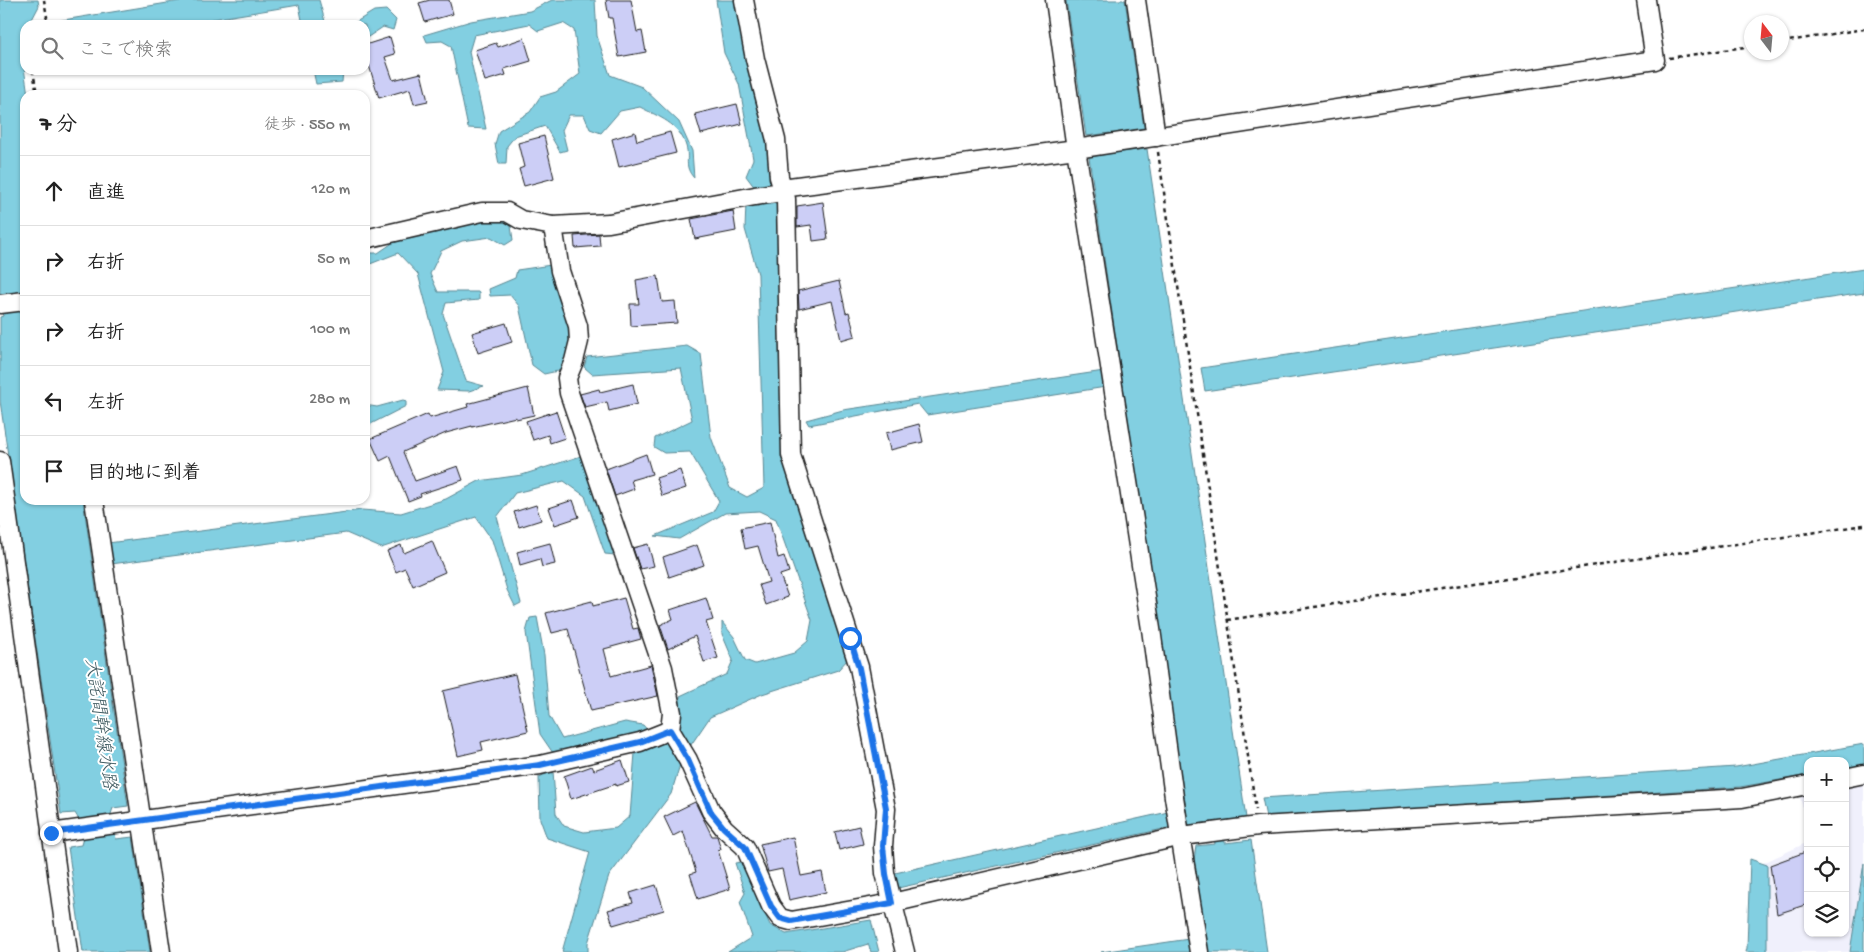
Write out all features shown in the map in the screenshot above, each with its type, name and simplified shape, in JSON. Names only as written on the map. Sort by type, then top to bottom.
[{"type":"street","points":[[744,0],[755,59],[776,140],[779,177],[778,191],[786,199],[791,455],[859,668],[886,808],[883,846],[886,874],[905,952]]},
{"type":"street","points":[[1055,0],[1076,149],[1152,629],[1174,797],[1182,836],[1199,952]]},
{"type":"street","points":[[1136,0],[1156,137]]},
{"type":"street","points":[[370,239],[482,212],[507,212],[521,220],[553,226],[609,223],[778,191],[1076,149],[1655,60],[1646,0]]},
{"type":"street","points":[[553,226],[560,271],[578,326],[579,340],[574,362],[567,378],[569,393],[663,668],[672,713],[670,730],[688,760],[711,812],[724,828],[745,847],[771,906],[780,918],[791,921],[892,903],[1182,836],[1218,831],[1258,826],[1742,798],[1804,786]]},
{"type":"street","points":[[0,304],[20,302]]},
{"type":"street","points":[[0,461],[68,952]]},
{"type":"street","points":[[95,505],[161,952]]},
{"type":"street","points":[[51,833],[540,765],[640,742],[670,730]]},
{"type":"street","points":[[1849,777],[1864,774]]},
{"type":"path","points":[[44,0],[46,17],[44,20]]},
{"type":"path","points":[[1789,41],[1864,30]]},
{"type":"path","points":[[1655,60],[1744,47]]},
{"type":"path","points":[[34,75],[36,90]]},
{"type":"path","points":[[1156,137],[1258,826]]},
{"type":"path","points":[[1227,620],[1864,525]]},
{"type":"shaded area","points":[[1864,757],[1864,952],[1758,952],[1759,865],[1804,844],[1804,937],[1849,937],[1849,760]]},
{"type":"shaded area","points":[[1804,770],[1804,813],[1794,772]]},
{"type":"water","name":"大詫間幹線水路","points":[[0,0],[38,0],[39,6],[32,20],[20,20],[20,75],[25,75],[27,90],[20,90],[20,505],[84,505],[128,806],[113,808],[111,814],[116,839],[133,837],[150,952],[83,952],[68,847],[81,845],[81,824],[75,813],[61,814],[0,401],[0,317],[3,316],[0,297]]},
{"type":"water","points":[[186,0],[319,0],[325,20],[302,20],[299,5],[208,20],[63,20]]},
{"type":"water","points":[[552,0],[595,0],[597,36],[610,75],[642,87],[679,122],[692,151],[694,178],[688,166],[686,146],[679,132],[668,122],[640,107],[620,111],[601,133],[590,129],[584,115],[569,115],[562,130],[567,150],[560,152],[545,126],[515,136],[507,146],[506,164],[499,164],[495,144],[499,131],[530,112],[540,97],[556,92],[580,74],[574,30],[563,23],[538,31],[529,24],[474,35],[469,52],[486,129],[468,128],[451,46],[442,41],[427,42],[424,35],[471,21],[530,11]]},
{"type":"water","points":[[716,0],[740,0],[769,139],[775,183],[773,199],[777,206],[780,382],[788,473],[848,659],[838,670],[762,694],[710,717],[682,758],[671,794],[609,876],[588,943],[588,952],[562,952],[590,852],[547,838],[540,819],[539,777],[553,771],[556,814],[564,826],[584,832],[616,828],[630,816],[635,753],[674,740],[680,729],[680,696],[727,674],[733,660],[722,634],[722,622],[734,637],[745,660],[755,664],[794,653],[808,641],[812,620],[776,519],[759,511],[725,513],[679,539],[655,536],[713,512],[719,501],[690,452],[664,453],[654,447],[655,438],[692,420],[681,368],[592,374],[584,367],[587,357],[687,346],[701,354],[711,437],[730,488],[747,497],[764,488],[758,274],[745,229],[746,203],[758,192],[746,176],[753,159],[739,84],[724,53]]},
{"type":"water","points":[[1066,0],[1125,0],[1144,128],[1118,132],[1121,152],[1147,149],[1246,818],[1222,821],[1225,843],[1251,840],[1267,952],[1208,952],[1194,860],[1196,846],[1215,844],[1212,822],[1188,825],[1089,157],[1113,153],[1110,133],[1086,136]]},
{"type":"water","points":[[386,10],[396,20],[393,30],[383,27],[370,36],[370,20],[359,20],[374,11]]},
{"type":"water","points":[[314,75],[343,75],[342,82],[316,84]]},
{"type":"water","points":[[502,219],[511,226],[513,240],[505,245],[491,237],[462,241],[441,251],[430,274],[438,292],[479,292],[479,300],[446,303],[443,314],[466,381],[484,386],[469,391],[437,390],[444,372],[418,274],[398,253],[370,264],[370,253],[378,253],[394,242],[480,221]]},
{"type":"water","points":[[551,265],[573,327],[567,369],[544,374],[532,365],[519,306],[510,295],[490,296],[489,289],[515,278],[517,270]]},
{"type":"water","points":[[1864,269],[1864,293],[1205,391],[1201,368]]},
{"type":"water","points":[[1104,371],[1106,387],[927,415],[918,404],[809,425],[806,420],[843,410]]},
{"type":"water","points":[[403,400],[406,401],[406,406],[370,424],[370,406],[377,407]]},
{"type":"water","points":[[581,456],[615,555],[605,554],[585,496],[564,481],[515,493],[497,517],[521,603],[515,606],[507,590],[492,540],[476,517],[381,548],[346,533],[111,564],[108,543],[362,510],[401,513],[446,499],[479,481],[522,475]]},
{"type":"water","points":[[537,617],[544,655],[549,716],[562,739],[625,722],[643,725],[649,732],[581,745],[553,753],[540,734],[526,632],[530,618]]},
{"type":"water","points":[[1864,744],[1864,765],[1849,768],[1849,757],[1804,757],[1804,776],[1740,787],[1266,817],[1262,798],[1736,767]]},
{"type":"water","points":[[1168,812],[1172,827],[898,888],[895,873]]},
{"type":"water","points":[[1750,859],[1767,865],[1767,952],[1746,952]]},
{"type":"water","points":[[741,862],[770,925],[786,934],[871,920],[879,952],[871,952],[868,944],[842,952],[728,952],[752,937],[740,902],[745,893],[735,863]]},
{"type":"water","points":[[1864,863],[1864,952],[1850,952]]},
{"type":"water","points":[[1189,939],[1191,952],[1101,952]]},
{"type":"building","points":[[430,0],[449,0],[453,14],[425,22],[419,3]]},
{"type":"building","points":[[606,0],[631,0],[637,32],[642,31],[646,52],[619,57],[612,18],[609,18]]},
{"type":"building","points":[[390,37],[395,54],[385,57],[393,80],[421,73],[428,101],[414,104],[410,89],[379,98],[370,69],[370,43]]},
{"type":"building","points":[[524,38],[531,61],[504,69],[506,75],[485,81],[475,50],[496,43],[498,47]]},
{"type":"building","points":[[737,104],[742,124],[701,134],[695,114]]},
{"type":"building","points":[[635,132],[637,141],[670,132],[676,153],[619,167],[612,139]]},
{"type":"building","points":[[544,136],[554,178],[524,186],[519,169],[524,167],[518,143]]},
{"type":"building","points":[[823,202],[828,239],[813,241],[811,225],[797,227],[797,206]]},
{"type":"building","points":[[733,211],[736,231],[695,239],[691,219]]},
{"type":"building","points":[[599,234],[600,246],[575,248],[574,236]]},
{"type":"building","points":[[658,276],[662,302],[675,301],[677,323],[631,326],[630,304],[639,304],[636,280]]},
{"type":"building","points":[[839,281],[846,313],[849,312],[855,336],[841,340],[832,301],[799,309],[798,291]]},
{"type":"building","points":[[506,323],[512,342],[478,353],[472,333]]},
{"type":"building","points":[[633,384],[637,404],[609,411],[607,402],[585,407],[580,394],[599,389],[600,392]]},
{"type":"building","points":[[528,388],[534,415],[472,426],[446,433],[403,452],[415,481],[458,466],[463,480],[420,494],[421,496],[408,501],[390,456],[380,461],[370,439],[428,414],[430,418],[468,407],[467,404]]},
{"type":"building","points":[[556,411],[565,438],[550,443],[548,435],[533,440],[526,421]]},
{"type":"building","points":[[919,424],[923,442],[890,450],[886,433]]},
{"type":"building","points":[[646,454],[652,474],[631,480],[634,489],[615,496],[606,469]]},
{"type":"building","points":[[680,470],[686,488],[662,496],[656,478]]},
{"type":"building","points":[[573,500],[579,517],[555,525],[549,508]]},
{"type":"building","points":[[536,505],[541,520],[519,527],[514,512]]},
{"type":"building","points":[[770,522],[778,558],[784,556],[789,572],[780,575],[788,597],[766,605],[759,585],[769,582],[758,546],[745,549],[741,528]]},
{"type":"building","points":[[432,541],[445,572],[413,586],[405,568],[396,572],[387,551],[401,545],[404,553]]},
{"type":"building","points":[[550,543],[555,564],[542,567],[540,559],[520,565],[517,552]]},
{"type":"building","points":[[648,544],[654,566],[640,569],[633,548]]},
{"type":"building","points":[[697,545],[704,565],[669,577],[663,557]]},
{"type":"building","points":[[624,598],[633,629],[638,628],[641,639],[604,649],[611,676],[651,665],[658,696],[591,711],[568,629],[552,633],[546,613],[592,601],[593,606]]},
{"type":"building","points":[[706,598],[713,620],[706,622],[718,658],[704,662],[695,636],[668,649],[660,625],[673,619],[670,610]]},
{"type":"building","points":[[515,674],[528,731],[481,742],[483,750],[458,756],[443,691]]},
{"type":"building","points":[[622,760],[629,782],[616,786],[616,784],[571,799],[564,776],[592,766],[594,770]]},
{"type":"building","points":[[695,802],[712,836],[717,836],[721,849],[718,850],[730,889],[698,899],[690,874],[696,872],[683,831],[673,836],[664,817]]},
{"type":"building","points":[[859,826],[863,844],[839,850],[835,832]]},
{"type":"building","points":[[793,837],[801,876],[822,872],[826,892],[789,900],[782,869],[768,872],[760,844]]},
{"type":"building","points":[[1804,852],[1804,905],[1777,914],[1770,865]]},
{"type":"building","points":[[656,885],[664,910],[613,925],[608,910],[633,903],[630,893]]},
{"type":"route","points":[[51,833],[540,765],[640,742],[670,730],[688,760],[711,812],[724,828],[745,847],[771,906],[780,918],[791,921],[892,903],[883,846],[886,808],[859,668],[850,638]]}]
